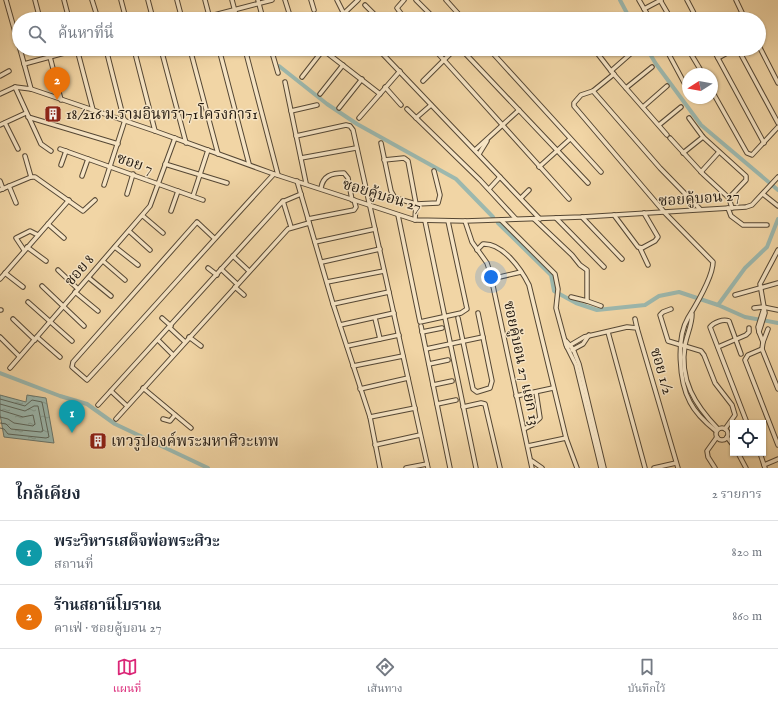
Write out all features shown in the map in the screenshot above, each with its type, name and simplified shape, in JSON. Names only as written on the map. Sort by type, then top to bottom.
[{"type":"street","points":[[6,0],[12,21]]},
{"type":"street","points":[[35,0],[38,12]]},
{"type":"street","points":[[64,0],[67,12]]},
{"type":"street","points":[[92,0],[96,12]]},
{"type":"street","points":[[121,0],[124,12]]},
{"type":"street","points":[[148,0],[151,12]]},
{"type":"street","points":[[177,0],[180,12]]},
{"type":"street","points":[[205,0],[208,12]]},
{"type":"street","points":[[232,0],[235,10]]},
{"type":"street","points":[[229,12],[259,2],[272,0]]},
{"type":"street","points":[[285,0],[289,12]]},
{"type":"street","points":[[311,0],[314,10]]},
{"type":"street","points":[[337,0],[343,12]]},
{"type":"street","points":[[346,12],[358,0]]},
{"type":"street","points":[[400,12],[397,8],[404,0]]},
{"type":"street","points":[[416,0],[428,12]]},
{"type":"street","points":[[446,0],[457,12]]},
{"type":"street","points":[[639,0],[646,12]]},
{"type":"street","points":[[644,9],[660,0],[667,12]]},
{"type":"street","points":[[687,0],[693,12]]},
{"type":"street","points":[[736,0],[742,12]]},
{"type":"street","points":[[259,2],[261,12]]},
{"type":"street","points":[[365,5],[372,12]]},
{"type":"street","points":[[22,56],[31,89]]},
{"type":"street","points":[[24,64],[54,56]]},
{"type":"street","points":[[80,56],[93,110]]},
{"type":"street","points":[[104,185],[118,144],[124,120],[108,56]]},
{"type":"street","points":[[136,56],[155,131]]},
{"type":"street","points":[[163,56],[186,143]]},
{"type":"street","points":[[192,56],[218,154]]},
{"type":"street","points":[[221,56],[249,164]]},
{"type":"street","points":[[214,238],[197,222],[73,362],[72,367],[87,380],[173,286],[214,238],[276,174],[247,56]]},
{"type":"street","points":[[273,56],[278,73]]},
{"type":"street","points":[[302,77],[318,56]]},
{"type":"street","points":[[332,56],[380,94]]},
{"type":"street","points":[[386,56],[540,218]]},
{"type":"street","points":[[440,56],[539,167],[570,199]]},
{"type":"street","points":[[423,81],[448,56]]},
{"type":"street","points":[[468,56],[588,183]]},
{"type":"street","points":[[495,56],[600,172]]},
{"type":"street","points":[[600,56],[611,71],[683,153],[729,198],[731,216],[743,225],[767,225]]},
{"type":"street","points":[[611,71],[628,56]]},
{"type":"street","points":[[670,56],[682,79]]},
{"type":"street","points":[[692,56],[699,68]]},
{"type":"street","points":[[722,56],[718,58],[764,143]]},
{"type":"street","points":[[742,56],[778,123]]},
{"type":"street","points":[[764,56],[778,82]]},
{"type":"street","points":[[50,57],[61,100]]},
{"type":"street","points":[[320,94],[343,65]]},
{"type":"street","points":[[626,88],[652,67]]},
{"type":"street","points":[[0,76],[9,71]]},
{"type":"street","points":[[359,118],[400,71]]},
{"type":"street","points":[[614,74],[593,91],[582,95],[574,103],[574,106],[665,213],[713,262],[697,306],[688,318],[683,346],[684,376],[693,403],[717,430],[717,437],[707,451],[708,457],[715,468]]},
{"type":"street","points":[[339,108],[362,79]]},
{"type":"street","points":[[285,82],[306,183]]},
{"type":"street","points":[[643,107],[667,86]]},
{"type":"street","points":[[0,94],[15,87],[43,147],[51,151]]},
{"type":"street","name":"ซอยคู้บอน 27","points":[[15,87],[31,89],[276,174],[415,220],[465,221],[582,217],[665,213],[749,206],[763,194],[778,177]]},
{"type":"street","points":[[385,87],[402,105]]},
{"type":"street","points":[[593,91],[660,168],[700,209]]},
{"type":"street","points":[[718,101],[747,153],[752,154],[778,127]]},
{"type":"street","points":[[291,111],[317,105]]},
{"type":"street","points":[[416,118],[431,105]]},
{"type":"street","points":[[659,125],[681,107]]},
{"type":"street","points":[[407,110],[488,189],[516,219]]},
{"type":"street","points":[[475,150],[487,141],[519,110]]},
{"type":"street","points":[[0,125],[26,113]]},
{"type":"street","points":[[28,117],[118,144]]},
{"type":"street","points":[[689,118],[703,137],[747,178],[729,198]]},
{"type":"street","points":[[5,123],[18,149]]},
{"type":"street","points":[[296,136],[346,125],[353,130],[428,466],[406,468]]},
{"type":"street","points":[[683,153],[703,137]]},
{"type":"street","name":"ซอย 8","points":[[10,368],[143,216],[152,203],[175,138]]},
{"type":"street","points":[[539,167],[570,139]]},
{"type":"street","points":[[479,154],[487,141]]},
{"type":"street","points":[[381,143],[392,196],[416,204],[436,204],[440,200],[434,171]]},
{"type":"street","points":[[301,158],[356,148]]},
{"type":"street","name":"ซอย 7","points":[[60,149],[203,200]]},
{"type":"street","points":[[193,196],[208,150]]},
{"type":"street","points":[[61,165],[66,152]]},
{"type":"street","points":[[701,172],[719,152]]},
{"type":"street","points":[[25,156],[31,177]]},
{"type":"street","points":[[384,160],[407,158],[410,165],[416,204],[415,220]]},
{"type":"street","points":[[82,176],[88,159]]},
{"type":"street","points":[[165,164],[200,173],[227,183]]},
{"type":"street","points":[[116,419],[184,341],[190,337],[291,227],[354,210],[356,207],[348,178],[344,173],[325,178],[322,181],[321,188]]},
{"type":"street","points":[[127,194],[133,174]]},
{"type":"street","points":[[0,181],[2,190],[31,177],[40,179],[83,211],[95,200]]},
{"type":"street","points":[[488,189],[500,177]]},
{"type":"street","points":[[297,181],[322,262],[333,304],[370,417],[380,468]]},
{"type":"street","points":[[9,186],[16,203]]},
{"type":"street","points":[[521,198],[529,190]]},
{"type":"street","points":[[171,211],[178,191]]},
{"type":"street","points":[[98,405],[283,201],[301,194]]},
{"type":"street","points":[[763,194],[777,205]]},
{"type":"street","points":[[23,288],[2,275],[69,200]]},
{"type":"street","points":[[283,201],[291,227]]},
{"type":"street","points":[[640,248],[655,241],[658,236],[644,213]]},
{"type":"street","points":[[398,215],[450,468]]},
{"type":"street","points":[[614,215],[640,248],[648,265]]},
{"type":"street","points":[[143,216],[163,233]]},
{"type":"street","points":[[582,217],[622,259]]},
{"type":"street","points":[[556,218],[604,266]]},
{"type":"street","points":[[534,219],[572,255],[580,265],[587,270],[587,301]]},
{"type":"street","points":[[501,220],[552,270],[557,280],[558,289],[556,308],[565,339],[579,364],[604,468]]},
{"type":"street","points":[[425,221],[476,468]]},
{"type":"street","points":[[421,324],[444,316],[464,312],[467,309],[448,221]]},
{"type":"street","name":"ซอยคู้บอน 27 แยก 13","points":[[465,221],[469,236],[486,263],[491,279],[532,462],[532,468]]},
{"type":"street","points":[[48,224],[64,238]]},
{"type":"street","points":[[315,242],[375,229]]},
{"type":"street","points":[[24,250],[16,238],[30,231],[38,235]]},
{"type":"street","points":[[129,231],[150,250]]},
{"type":"street","points":[[477,250],[483,244],[494,246],[502,251],[521,272],[531,294],[566,438],[577,468]]},
{"type":"street","points":[[27,246],[46,261]]},
{"type":"street","points":[[115,247],[138,265]]},
{"type":"street","points":[[322,262],[380,249]]},
{"type":"street","points":[[763,342],[760,332],[763,310],[760,284],[778,250]]},
{"type":"street","points":[[233,256],[249,271]]},
{"type":"street","points":[[103,261],[125,280]]},
{"type":"street","points":[[208,268],[217,275]]},
{"type":"street","points":[[222,269],[244,295]]},
{"type":"street","points":[[58,270],[78,289]]},
{"type":"street","points":[[327,282],[384,271]]},
{"type":"street","points":[[491,279],[521,272]]},
{"type":"street","points":[[89,278],[111,296]]},
{"type":"street","points":[[735,295],[778,283]]},
{"type":"street","points":[[42,286],[84,326]]},
{"type":"street","points":[[75,292],[98,311]]},
{"type":"street","points":[[333,304],[389,292]]},
{"type":"street","points":[[571,297],[601,306]]},
{"type":"street","points":[[28,302],[72,341]]},
{"type":"street","points":[[754,308],[763,310],[778,310]]},
{"type":"street","points":[[671,309],[660,315],[666,337],[671,343],[701,352],[704,355],[715,383],[734,409],[735,415],[725,429],[717,430]]},
{"type":"street","points":[[458,318],[473,389],[477,392],[485,390],[490,388],[492,381],[478,313]]},
{"type":"street","points":[[340,325],[394,314]]},
{"type":"street","points":[[162,318],[184,341]]},
{"type":"street","points":[[376,318],[380,339]]},
{"type":"street","points":[[13,319],[60,357]]},
{"type":"street","name":"ซอย 1/2","points":[[635,319],[678,468]]},
{"type":"street","points":[[740,354],[729,322],[724,320],[713,323],[710,327],[746,420]]},
{"type":"street","points":[[569,346],[589,335],[627,327],[637,328]]},
{"type":"street","points":[[422,332],[442,328]]},
{"type":"street","points":[[718,347],[746,335],[749,332],[748,328]]},
{"type":"street","points":[[768,329],[762,349],[778,389]]},
{"type":"street","points":[[608,332],[645,468]]},
{"type":"street","points":[[347,346],[399,335]]},
{"type":"street","points":[[571,350],[582,344],[589,335]]},
{"type":"street","points":[[0,337],[19,356]]},
{"type":"street","points":[[190,337],[201,346]]},
{"type":"street","points":[[426,349],[483,337]]},
{"type":"street","points":[[158,340],[173,355]]},
{"type":"street","points":[[762,349],[748,355],[745,360],[778,445]]},
{"type":"street","points":[[571,350],[601,468]]},
{"type":"street","points":[[353,366],[403,356]]},
{"type":"street","points":[[429,364],[448,360]]},
{"type":"street","points":[[360,389],[408,378]]},
{"type":"street","points":[[434,385],[452,381]]},
{"type":"street","points":[[143,388],[191,428]]},
{"type":"street","points":[[516,396],[553,388]]},
{"type":"street","points":[[111,391],[128,406]]},
{"type":"street","points":[[524,429],[532,425],[540,418],[536,392]]},
{"type":"street","points":[[437,404],[456,400]]},
{"type":"street","points":[[463,407],[480,403],[486,404],[500,468]]},
{"type":"street","points":[[370,417],[414,408]]},
{"type":"street","points":[[163,419],[169,421],[175,415]]},
{"type":"street","points":[[725,429],[727,437],[730,441]]},
{"type":"street","points":[[376,445],[420,435]]},
{"type":"street","points":[[717,437],[722,440],[727,437]]},
{"type":"street","points":[[528,446],[566,438]]},
{"type":"street","points":[[740,456],[746,468]]},
{"type":"street","points":[[761,456],[765,466],[778,459]]},
{"type":"street","points":[[532,462],[542,468]]},
{"type":"street","points":[[654,468],[676,463]]},
{"type":"water","points":[[0,395],[26,402],[27,395],[46,398],[54,443],[4,437],[0,414]]},
{"type":"waterway","points":[[620,0],[626,12]]},
{"type":"waterway","points":[[651,56],[701,125],[778,190]]},
{"type":"waterway","points":[[279,66],[327,104],[357,124],[456,179],[493,217]]},
{"type":"waterway","points":[[778,219],[767,247],[745,268],[718,305],[745,317],[778,323]]},
{"type":"waterway","points":[[498,223],[551,275],[554,291],[576,303],[597,310],[645,305],[659,296],[679,292],[718,305]]},
{"type":"waterway","points":[[0,373],[60,396],[87,404],[115,424],[208,468]]},
{"type":"place","name":"ร้านสถานีโบราณ","points":[[57,100]]},
{"type":"place","name":"18/216 ม.รามอินทรา71โครงการ1","points":[[53,114]]},
{"type":"place","name":"พระวิหารเสด็จพ่อพระศิวะ","points":[[72,433]]},
{"type":"place","name":"เทวรูปองค์พระมหาศิวะเทพ","points":[[98,441]]}]
